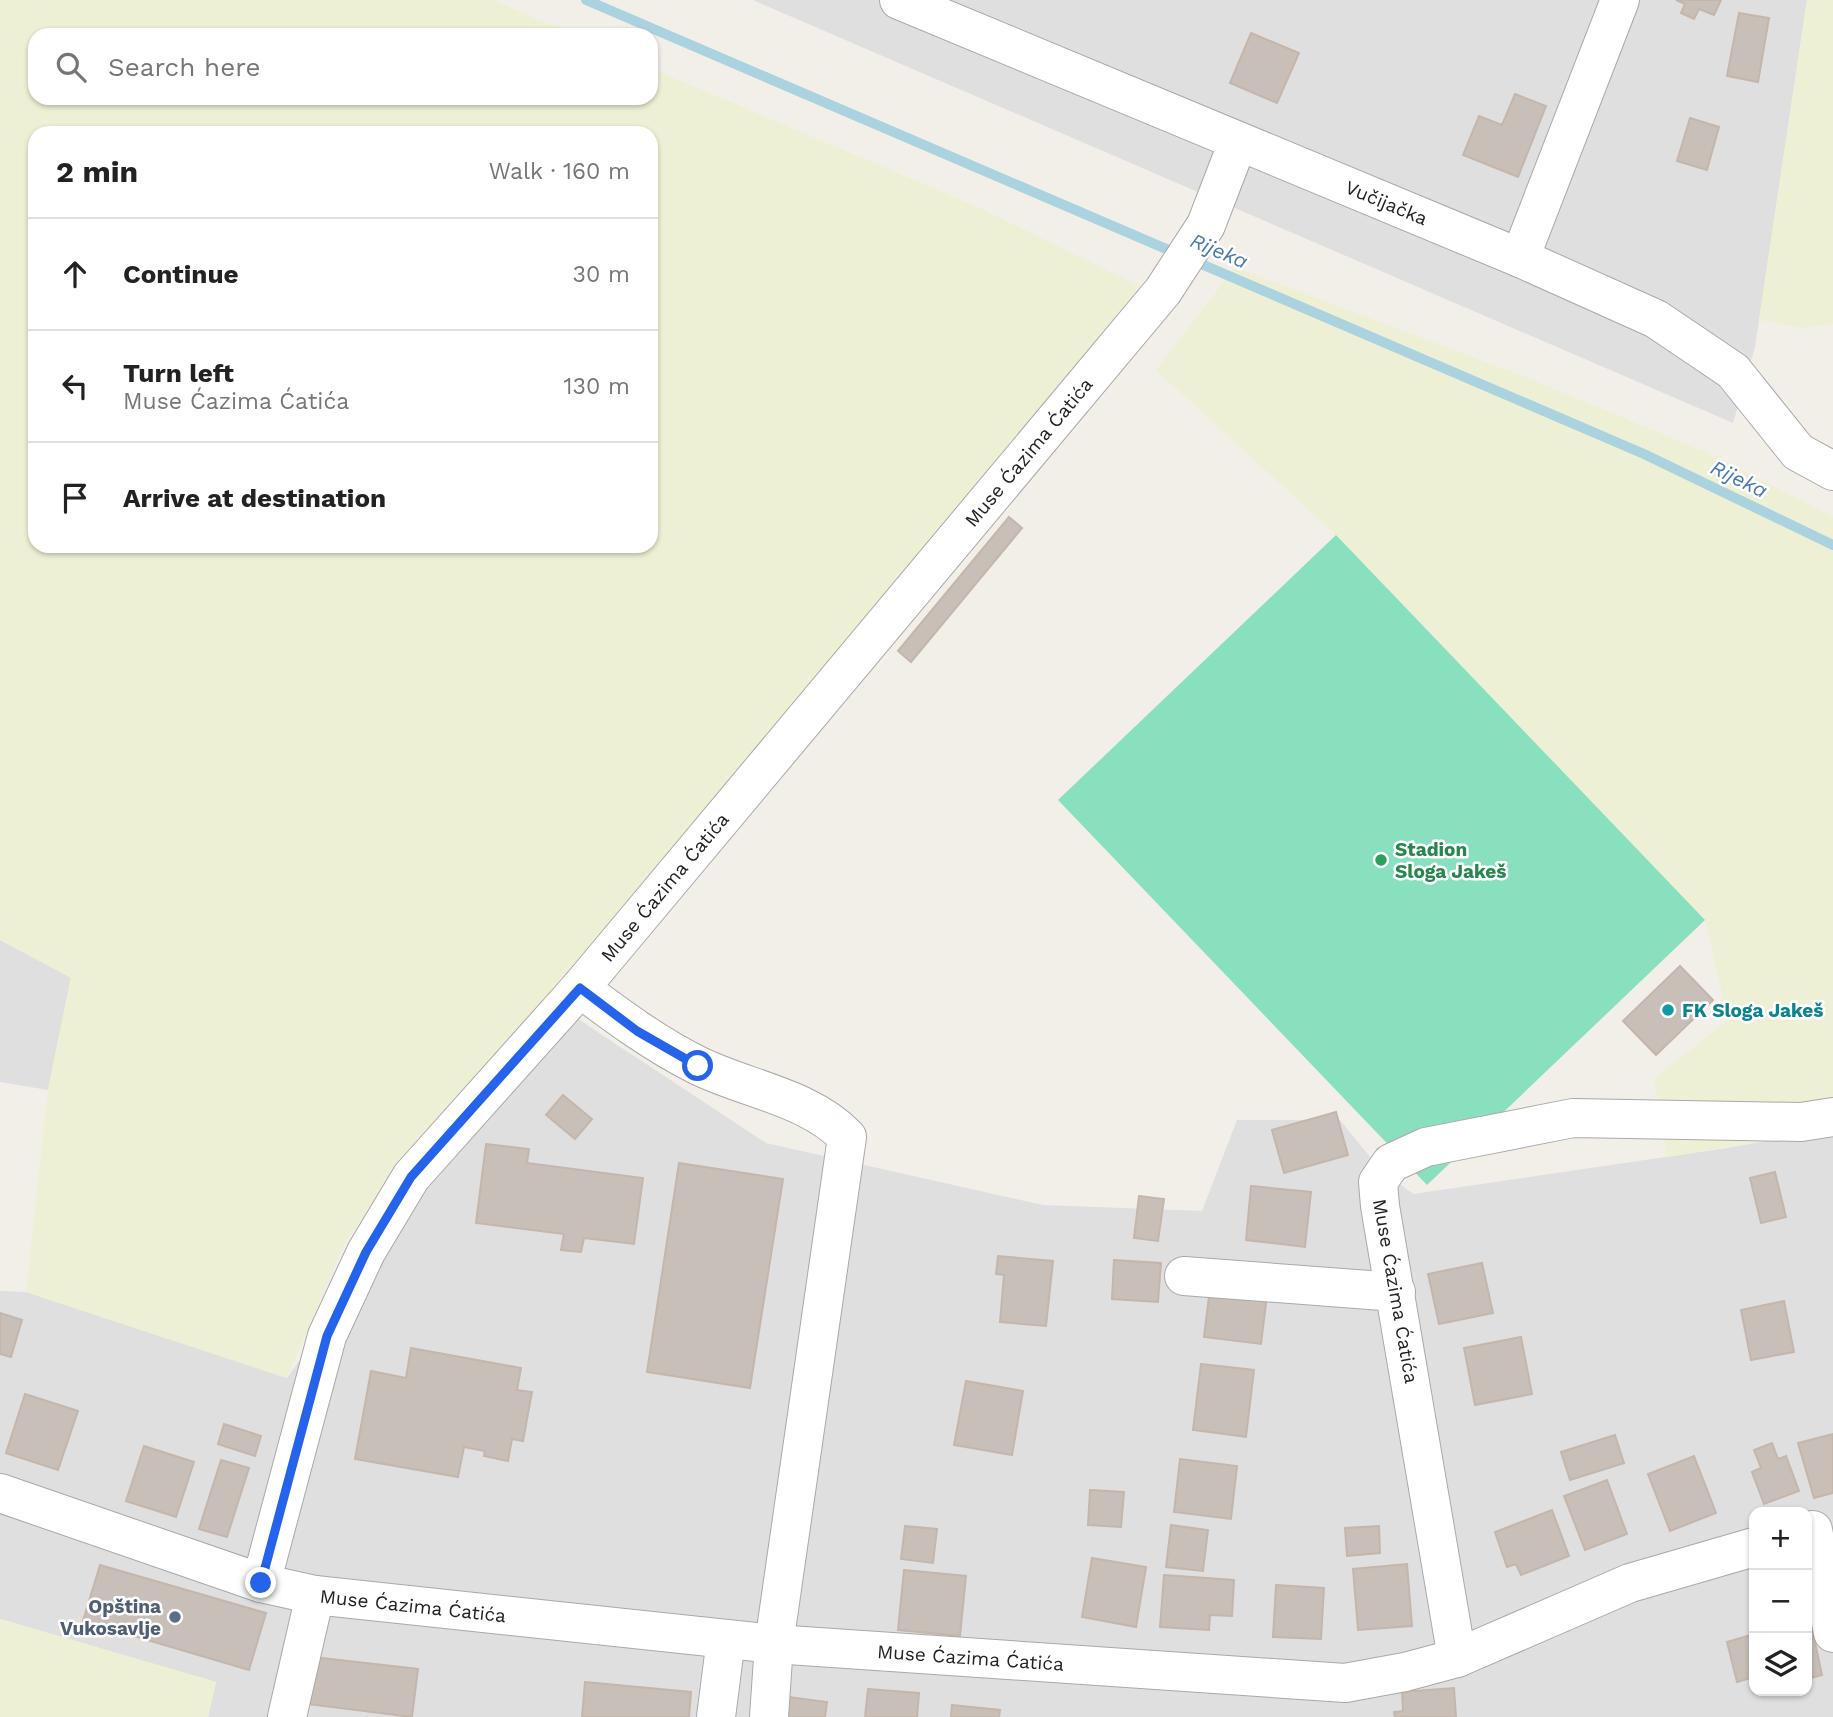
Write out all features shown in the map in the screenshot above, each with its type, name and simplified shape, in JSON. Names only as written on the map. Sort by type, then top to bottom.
[{"type":"street","name":"Vučijačka","points":[[899,0],[1520,258],[1656,319],[1733,371],[1798,452],[1833,471]]},
{"type":"street","points":[[1520,258],[1620,0]]},
{"type":"street","name":"Muse Ćazima Ćatića","points":[[261,1583],[327,1336],[366,1252],[411,1177],[580,988],[1163,290],[1206,225],[1238,142]]},
{"type":"street","points":[[580,988],[637,1031],[698,1066],[796,1104],[835,1125],[847,1137],[774,1644],[769,1717]]},
{"type":"street","name":"Muse Ćazima Ćatića","points":[[1457,1658],[1378,1182],[1391,1163],[1426,1147],[1573,1118],[1801,1122],[1833,1117]]},
{"type":"street","points":[[1184,1276],[1396,1292]]},
{"type":"street","name":"Muse Ćazima Ćatića","points":[[0,1493],[261,1583],[315,1595],[774,1644],[1345,1683],[1405,1672],[1457,1658],[1630,1583],[1749,1548]]},
{"type":"street","points":[[1818,1530],[1833,1633]]},
{"type":"street","points":[[287,1717],[315,1595]]},
{"type":"street","points":[[716,1717],[726,1639]]},
{"type":"shaded area","points":[[753,0],[1807,0],[1755,347],[1733,423]]},
{"type":"shaded area","points":[[0,940],[71,977],[48,1090],[0,1082]]},
{"type":"shaded area","points":[[575,1017],[766,1143],[1043,1205],[1202,1211],[1237,1120],[1340,1120],[1379,1168],[1413,1194],[1727,1148],[1833,1129],[1833,1717],[208,1717],[216,1682],[0,1619],[0,1291],[26,1292],[287,1378],[427,1185]]},
{"type":"green space","points":[[0,0],[493,0],[559,28],[28,28],[28,105],[658,105],[658,71],[980,208],[1168,300],[422,1137],[345,1243],[287,1378],[26,1292],[48,1090],[71,978],[0,940]]},
{"type":"green space","points":[[1807,0],[1833,0],[1833,324],[1801,328],[1759,320]]},
{"type":"green space","points":[[1235,267],[1541,383],[1717,457],[1833,517],[1833,1129],[1667,1157],[1654,1078],[1728,1020],[1705,920],[1336,535],[1156,370]]},
{"type":"green space","name":"Stadion Sloga Jakeš","points":[[1336,535],[1705,920],[1427,1185],[1058,800]]},
{"type":"green space","points":[[0,1619],[216,1682],[208,1717],[0,1717]]},
{"type":"building","points":[[1676,0],[1721,0],[1714,15],[1699,9],[1694,19],[1681,13],[1685,4]]},
{"type":"building","points":[[1739,13],[1769,18],[1758,82],[1727,76]]},
{"type":"building","points":[[1251,33],[1299,53],[1277,103],[1230,83]]},
{"type":"building","points":[[1515,94],[1546,106],[1518,177],[1463,155],[1479,116],[1502,125]]},
{"type":"building","points":[[1690,118],[1719,127],[1707,170],[1677,161]]},
{"type":"building","points":[[1009,517],[1022,528],[911,662],[898,651]]},
{"type":"building","name":"FK Sloga Jakeš","points":[[1680,966],[1713,1000],[1656,1055],[1623,1021]]},
{"type":"building","points":[[563,1095],[592,1119],[575,1139],[546,1115]]},
{"type":"building","points":[[1336,1112],[1348,1155],[1284,1173],[1272,1130]]},
{"type":"building","points":[[486,1144],[529,1149],[527,1163],[643,1178],[634,1244],[584,1238],[581,1252],[561,1250],[564,1234],[476,1223]]},
{"type":"building","points":[[679,1163],[783,1179],[750,1388],[647,1372]]},
{"type":"building","points":[[1775,1172],[1786,1217],[1761,1223],[1750,1178]]},
{"type":"building","points":[[1251,1186],[1311,1192],[1305,1247],[1246,1240]]},
{"type":"building","points":[[1139,1196],[1164,1199],[1158,1241],[1134,1238]]},
{"type":"building","points":[[998,1256],[1053,1261],[1046,1326],[1000,1322],[1004,1275],[996,1274]]},
{"type":"building","points":[[1114,1260],[1161,1263],[1158,1302],[1112,1299]]},
{"type":"building","points":[[1482,1263],[1493,1313],[1439,1324],[1428,1274]]},
{"type":"building","points":[[1210,1288],[1267,1295],[1261,1344],[1204,1337]]},
{"type":"building","points":[[1784,1301],[1794,1352],[1751,1360],[1741,1310]]},
{"type":"building","points":[[0,1313],[22,1320],[11,1357],[0,1354]]},
{"type":"building","points":[[1521,1337],[1532,1394],[1475,1405],[1464,1348]]},
{"type":"building","points":[[411,1348],[521,1368],[517,1390],[532,1392],[523,1441],[512,1439],[508,1461],[484,1456],[485,1451],[464,1447],[458,1477],[355,1459],[371,1371],[406,1378]]},
{"type":"building","points":[[1201,1364],[1254,1370],[1246,1437],[1193,1430]]},
{"type":"building","points":[[966,1381],[1023,1391],[1012,1455],[954,1445]]},
{"type":"building","points":[[25,1394],[78,1411],[58,1470],[6,1453]]},
{"type":"building","points":[[224,1424],[261,1436],[255,1456],[218,1444]]},
{"type":"building","points":[[1833,1434],[1833,1493],[1814,1498],[1798,1443]]},
{"type":"building","points":[[1615,1435],[1624,1463],[1570,1480],[1561,1452]]},
{"type":"building","points":[[1772,1443],[1778,1459],[1786,1456],[1799,1491],[1764,1504],[1752,1472],[1761,1468],[1754,1450]]},
{"type":"building","points":[[144,1446],[194,1462],[176,1517],[126,1501]]},
{"type":"building","points":[[1694,1456],[1716,1513],[1670,1531],[1648,1474]]},
{"type":"building","points":[[1180,1459],[1237,1466],[1231,1519],[1174,1512]]},
{"type":"building","points":[[221,1460],[249,1468],[227,1537],[199,1529]]},
{"type":"building","points":[[1607,1480],[1627,1534],[1585,1550],[1564,1496]]},
{"type":"building","points":[[1090,1490],[1124,1492],[1121,1527],[1088,1525]]},
{"type":"building","points":[[1552,1510],[1569,1556],[1521,1575],[1516,1564],[1507,1567],[1495,1532]]},
{"type":"building","points":[[1171,1525],[1208,1530],[1203,1571],[1166,1567]]},
{"type":"building","points":[[905,1526],[937,1529],[933,1563],[901,1559]]},
{"type":"building","points":[[1379,1526],[1380,1553],[1347,1556],[1345,1528]]},
{"type":"building","points":[[1092,1558],[1146,1567],[1136,1627],[1082,1617]]},
{"type":"building","points":[[1407,1564],[1412,1626],[1358,1630],[1353,1569]]},
{"type":"building","name":"Opština Vukosavlje","points":[[100,1565],[266,1613],[249,1670],[83,1621]]},
{"type":"building","points":[[904,1570],[966,1576],[960,1636],[898,1630]]},
{"type":"building","points":[[1164,1575],[1234,1580],[1232,1616],[1210,1615],[1209,1630],[1160,1627]]},
{"type":"building","points":[[1276,1585],[1324,1588],[1321,1639],[1273,1637]]},
{"type":"building","points":[[1812,1628],[1822,1675],[1812,1678]]},
{"type":"building","points":[[1749,1635],[1749,1678],[1737,1682],[1727,1642]]},
{"type":"building","points":[[313,1657],[418,1669],[412,1717],[307,1704]]},
{"type":"building","points":[[585,1682],[691,1692],[689,1717],[582,1717]]},
{"type":"building","points":[[1454,1688],[1456,1717],[1395,1717],[1394,1712],[1403,1711],[1402,1692]]},
{"type":"building","points":[[868,1689],[919,1693],[917,1717],[865,1717]]},
{"type":"building","points":[[781,1696],[827,1702],[825,1717],[778,1717]]},
{"type":"building","points":[[952,1705],[1000,1710],[999,1717],[951,1717]]},
{"type":"waterway","name":"Rijeka","points":[[586,0],[651,28]]},
{"type":"waterway","name":"Rijeka","points":[[658,31],[1644,454],[1833,545]]},
{"type":"place","name":"Stadion Sloga Jakeš","points":[[1381,860]]},
{"type":"place","name":"FK Sloga Jakeš","points":[[1668,1010]]},
{"type":"place","name":"Opština Vukosavlje","points":[[175,1617]]},
{"type":"route","points":[[261,1583],[327,1336],[366,1252],[411,1177],[580,988],[637,1031],[698,1066]]}]
